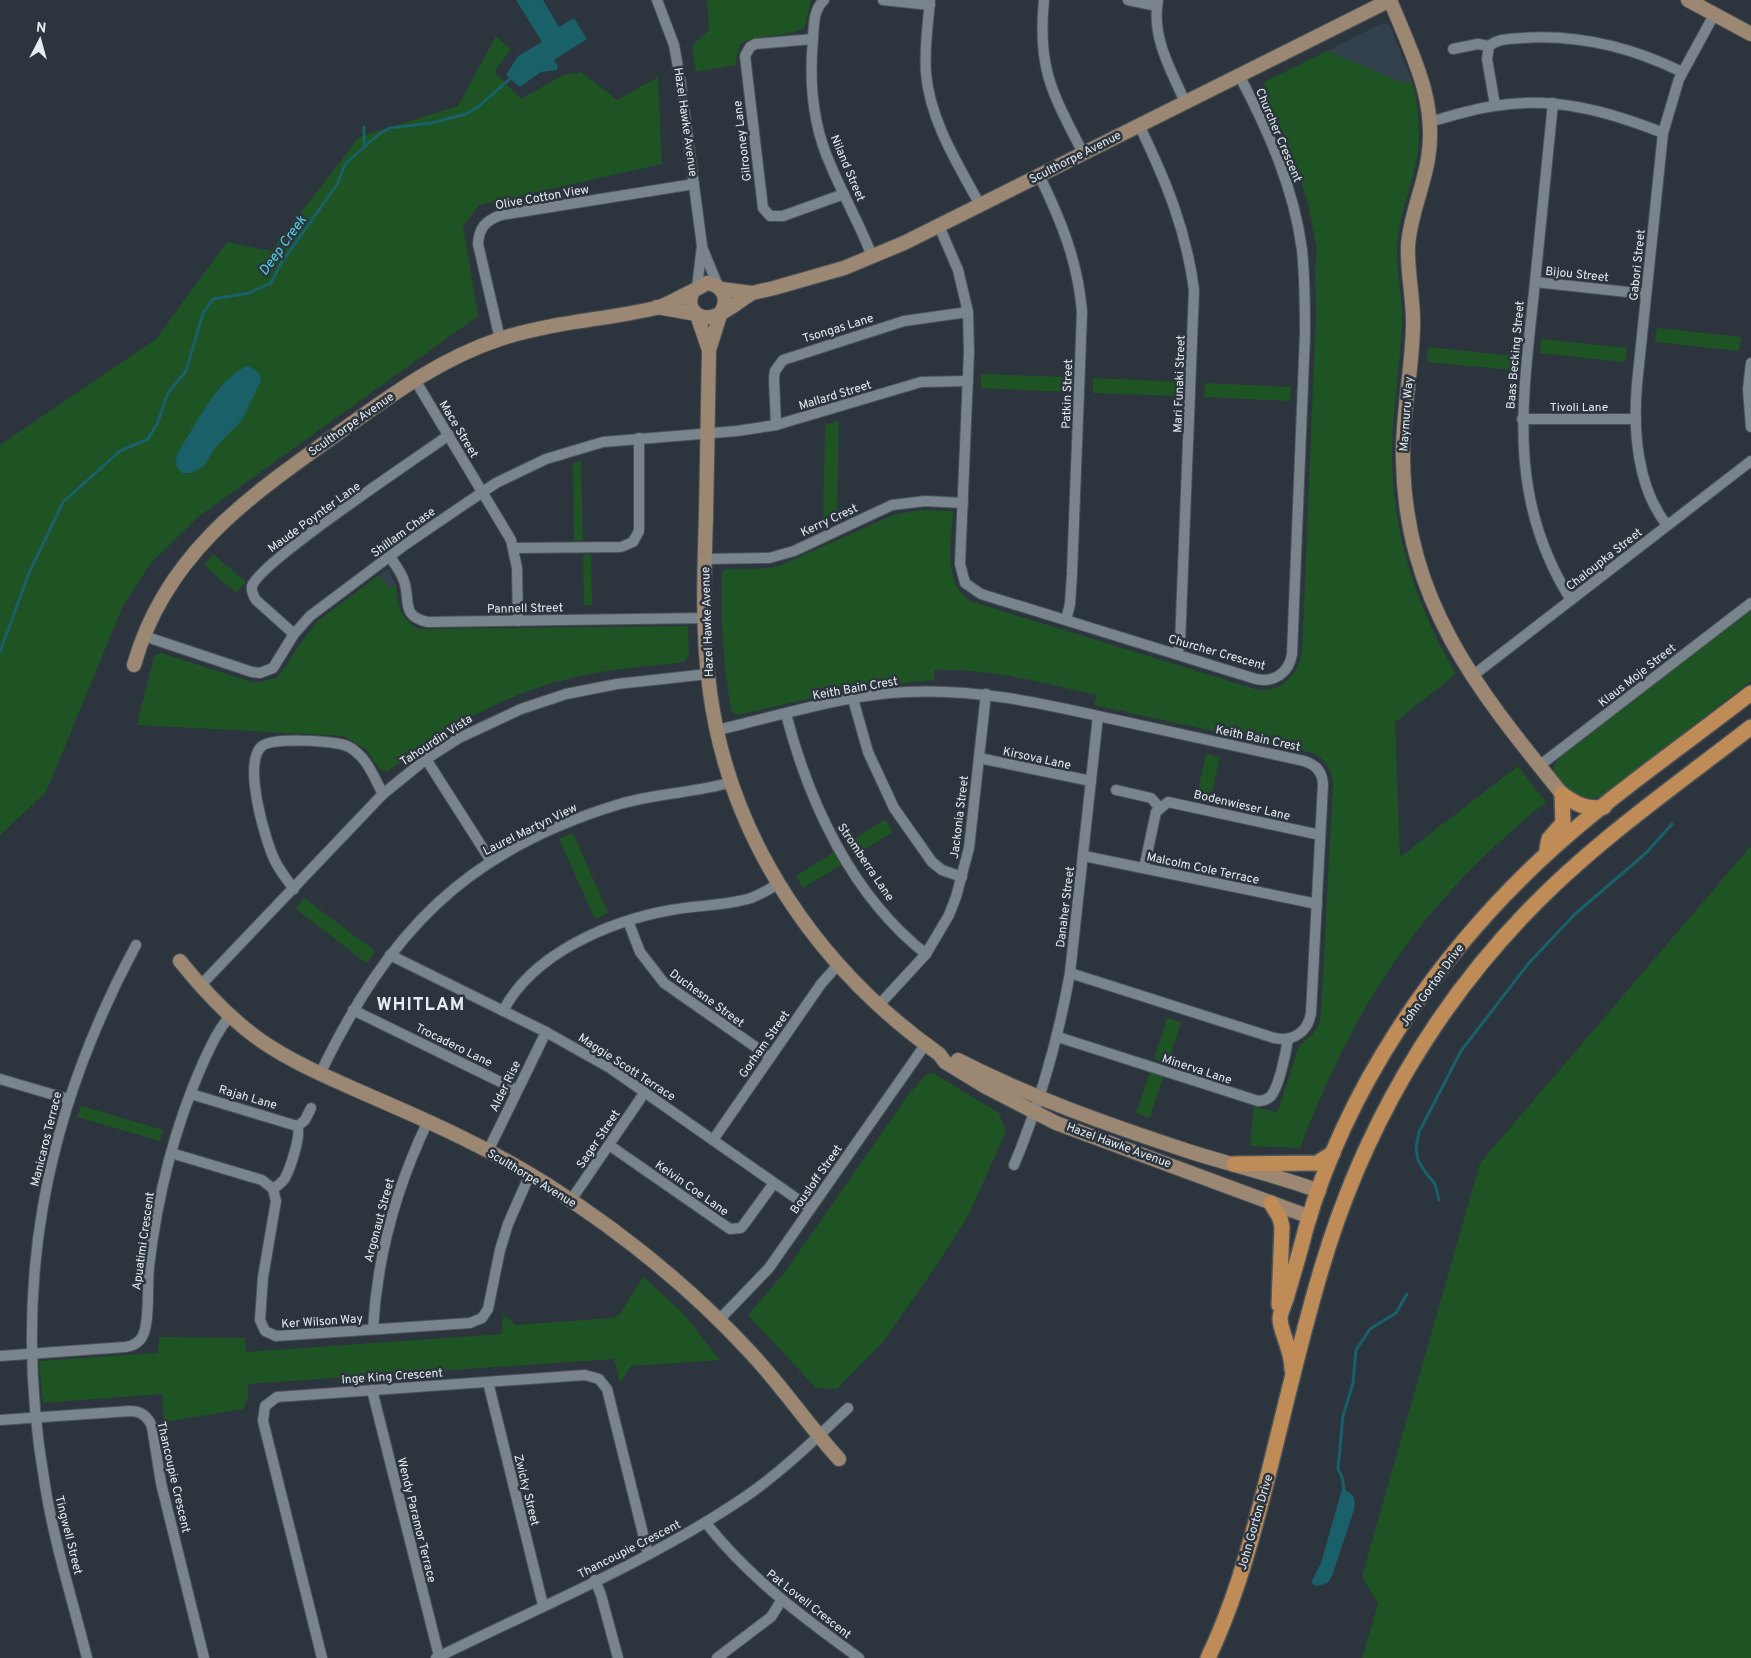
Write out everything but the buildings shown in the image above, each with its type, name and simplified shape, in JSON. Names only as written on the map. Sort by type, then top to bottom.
[{"type":"main road","name":"John Gorton Drive","points":[[1292,1383],[1291,1350],[1280,1319],[1310,1217],[1333,1153],[1374,1072],[1424,994],[1472,932],[1545,856],[1604,806],[1751,693]]},
{"type":"main road","name":"John Gorton Drive","points":[[1208,1658],[1227,1612],[1248,1551],[1318,1281],[1335,1226],[1351,1182],[1390,1101],[1415,1056],[1442,1015],[1483,960],[1527,911],[1591,852],[1751,727]]},
{"type":"main road","points":[[1562,794],[1583,807],[1592,809],[1604,806]]},
{"type":"main road","points":[[1545,856],[1549,840],[1562,823],[1562,794]]},
{"type":"main road","points":[[1234,1164],[1317,1163],[1333,1153]]},
{"type":"main road","points":[[1319,1191],[1345,1200]]},
{"type":"main road","points":[[1271,1203],[1280,1218],[1282,1227],[1282,1267],[1279,1285],[1280,1319]]},
{"type":"main road","points":[[1310,1217],[1335,1226]]},
{"type":"street","name":"Hazel Hawke Avenue","points":[[657,0],[678,63],[702,246],[719,288]]},
{"type":"street","name":"Niland Street","points":[[824,0],[815,14],[812,39],[811,83],[816,118],[830,166],[872,256]]},
{"type":"street","points":[[883,0],[930,2],[926,45],[926,73],[933,108],[980,205]]},
{"type":"street","points":[[1044,0],[1041,42],[1044,67],[1057,102],[1084,153]]},
{"type":"street","points":[[1128,0],[1158,3],[1161,48],[1185,102]]},
{"type":"street","name":"Sculthorpe Avenue","points":[[722,312],[752,293],[821,275],[872,256],[939,226],[1390,0]]},
{"type":"street","name":"Maymuru Way","points":[[1390,0],[1426,91],[1430,122],[1428,162],[1412,215],[1408,246],[1413,328],[1404,431],[1403,476],[1410,530],[1425,584],[1445,632],[1471,677],[1538,766],[1562,794]]},
{"type":"street","points":[[1688,0],[1751,34]]},
{"type":"street","name":"Gabori Street","points":[[1667,525],[1656,510],[1646,483],[1636,419],[1637,384],[1663,133],[1673,94],[1682,72],[1715,13]]},
{"type":"street","points":[[1454,49],[1478,44],[1490,46],[1500,40],[1564,37],[1630,50],[1682,72]]},
{"type":"street","name":"Gilrooney Lane","points":[[812,39],[755,44],[750,47],[745,56],[763,208],[770,216],[783,216],[844,194]]},
{"type":"street","points":[[1490,46],[1488,59],[1495,106]]},
{"type":"street","name":"Churcher Crescent","points":[[939,226],[958,270],[968,312],[968,381],[961,572],[968,587],[981,594],[1264,680],[1281,675],[1288,668],[1292,654],[1305,334],[1305,286],[1302,249],[1295,211],[1284,174],[1239,75]]},
{"type":"street","points":[[1430,122],[1495,106],[1553,103],[1601,111],[1663,133]]},
{"type":"street","name":"Baas Becking Street","points":[[1553,103],[1522,419],[1524,464],[1535,519],[1552,564],[1571,600]]},
{"type":"street","name":"Mari Funaki Street","points":[[1139,125],[1172,197],[1188,250],[1194,290],[1181,615],[1177,654]]},
{"type":"street","name":"Patkin Street","points":[[1039,176],[1062,224],[1073,255],[1079,280],[1082,312],[1072,574],[1070,604],[1066,620]]},
{"type":"street","name":"Olive Cotton View","points":[[500,339],[478,244],[479,234],[489,220],[501,215],[694,184]]},
{"type":"street","name":"Hazel Hawke Avenue","points":[[695,289],[702,246]]},
{"type":"street","name":"Bijou Street","points":[[1535,282],[1646,294]]},
{"type":"street","points":[[707,283],[719,288],[726,300],[722,312],[707,319],[697,315],[691,306],[695,289],[707,283]]},
{"type":"street","name":"Sculthorpe Avenue","points":[[719,288],[752,293]]},
{"type":"street","name":"Sculthorpe Avenue","points":[[134,665],[144,636],[176,575],[200,544],[225,518],[265,485],[415,380],[459,355],[500,339],[565,322],[657,308],[695,289]]},
{"type":"street","name":"Sculthorpe Avenue","points":[[657,308],[697,315]]},
{"type":"street","name":"Hazel Hawke Avenue","points":[[722,312],[709,350],[705,559],[705,618],[708,674],[717,730],[732,782],[755,841],[778,884],[809,930],[837,966],[878,1006],[957,1069],[1034,1113],[1310,1217]]},
{"type":"street","name":"Tsongas Lane","points":[[776,425],[774,378],[775,371],[783,360],[904,321],[968,312]]},
{"type":"street","name":"Hazel Hawke Avenue","points":[[697,315],[709,350]]},
{"type":"street","points":[[1751,363],[1748,389],[1751,427]]},
{"type":"street","name":"Mace Street","points":[[415,380],[502,522],[513,548],[517,568],[518,621]]},
{"type":"street","name":"Mallard Street","points":[[708,433],[776,425],[921,382],[968,381]]},
{"type":"street","name":"Tivoli Lane","points":[[1522,419],[1636,419]]},
{"type":"street","name":"Shillam Chase","points":[[144,636],[260,673],[273,668],[294,634],[310,616],[329,600],[482,491],[514,472],[546,458],[603,442],[708,433]]},
{"type":"street","name":"Maude Poynter Lane","points":[[294,634],[256,600],[252,593],[254,583],[280,555],[449,435]]},
{"type":"street","points":[[513,548],[621,547],[633,542],[639,531],[639,438]]},
{"type":"street","name":"Chaloupka Street","points":[[1471,677],[1751,461]]},
{"type":"street","name":"Kerry Crest","points":[[705,559],[769,558],[794,551],[892,505],[925,501],[963,503]]},
{"type":"street","name":"Pannell Street","points":[[390,557],[404,580],[407,608],[418,620],[428,622],[705,618]]},
{"type":"street","name":"Klaus Moje Street","points":[[1538,766],[1751,603]]},
{"type":"street","name":"Tahourdin Vista","points":[[200,986],[383,794],[426,759],[490,722],[545,700],[617,684],[708,674]]},
{"type":"street","name":"Keith Bain Crest","points":[[717,730],[853,699],[905,692],[986,694],[1098,716],[1311,764],[1320,772],[1323,778],[1311,1018],[1300,1033],[1288,1039]]},
{"type":"street","name":"Jackonia Street","points":[[878,1006],[926,954],[949,916],[969,848],[986,694]]},
{"type":"street","points":[[853,699],[871,758],[894,808],[932,862],[942,870],[962,877]]},
{"type":"street","name":"Stromberra Lane","points":[[786,714],[805,777],[837,844],[882,909],[904,934],[926,954]]},
{"type":"street","name":"Danaher Street","points":[[1014,1165],[1040,1098],[1058,1037],[1070,973],[1098,716]]},
{"type":"street","points":[[294,889],[274,860],[260,818],[255,779],[256,759],[261,747],[275,740],[339,744],[350,747],[363,759],[383,794]]},
{"type":"street","name":"Kirsova Lane","points":[[979,758],[1091,781]]},
{"type":"street","points":[[426,759],[491,861]]},
{"type":"street","name":"Laurel Martyn View","points":[[320,1074],[353,1010],[370,982],[390,955],[443,898],[491,861],[558,827],[606,808],[659,795],[713,788],[732,782]]},
{"type":"street","points":[[1116,790],[1151,798],[1159,807],[1154,819],[1144,868]]},
{"type":"street","name":"Bodenwieser Lane","points":[[1159,807],[1168,802],[1174,802],[1320,835]]},
{"type":"street","name":"Malcolm Cole Terrace","points":[[1084,856],[1317,904]]},
{"type":"street","points":[[503,1011],[516,989],[542,966],[588,938],[628,921],[672,910],[753,898],[778,884]]},
{"type":"street","name":"Duchesne Street","points":[[628,921],[640,952],[664,983],[770,1058]]},
{"type":"street","name":"Manicaros Terrace","points":[[36,1417],[31,1353],[33,1289],[40,1225],[51,1161],[68,1099],[88,1044],[111,990],[136,944]]},
{"type":"street","name":"Maggie Scott Terrace","points":[[390,955],[546,1032],[610,1068],[810,1208]]},
{"type":"street","name":"Sculthorpe Avenue","points":[[180,961],[200,986],[230,1016],[278,1052],[320,1074],[428,1121],[530,1174],[571,1200],[649,1258],[719,1320],[750,1352],[839,1459]]},
{"type":"street","name":"Gorham Street","points":[[713,1140],[820,984],[837,966]]},
{"type":"street","points":[[1070,973],[1274,1038],[1288,1039]]},
{"type":"street","name":"Trocadero Lane","points":[[353,1010],[517,1090]]},
{"type":"street","name":"Apuatimi Crescent","points":[[0,1356],[125,1347],[140,1340],[145,1328],[149,1268],[158,1210],[171,1154],[191,1094],[217,1033],[230,1016]]},
{"type":"street","name":"Alder Rise","points":[[488,1151],[546,1032]]},
{"type":"street","name":"Minerva Lane","points":[[1058,1037],[1258,1101],[1266,1100],[1272,1094],[1286,1055],[1288,1039]]},
{"type":"street","name":"Bousloff Street","points":[[719,1320],[769,1268],[926,1045]]},
{"type":"street","name":"Hazel Hawke Avenue","points":[[939,1054],[951,1057],[1040,1098],[1188,1151],[1319,1191]]},
{"type":"street","points":[[0,1079],[68,1099]]},
{"type":"street","name":"Sager Street","points":[[571,1200],[645,1092]]},
{"type":"street","name":"Rajah Lane","points":[[191,1094],[294,1123],[298,1126]]},
{"type":"street","points":[[171,1154],[262,1180],[273,1189],[285,1178],[300,1135],[298,1126],[305,1120],[311,1108]]},
{"type":"street","name":"Argonaut Street","points":[[373,1330],[376,1286],[394,1201],[409,1161],[428,1121]]},
{"type":"street","name":"Kelvin Coe Lane","points":[[609,1146],[730,1229],[740,1228],[746,1223],[774,1183]]},
{"type":"street","name":"Ker Wilson Way","points":[[273,1189],[276,1203],[263,1277],[260,1316],[262,1328],[268,1334],[276,1336],[470,1323],[483,1317],[489,1307],[494,1277],[508,1224],[530,1174]]},
{"type":"street","name":"Inge King Crescent","points":[[322,1658],[263,1421],[263,1413],[268,1403],[278,1397],[585,1375],[594,1376],[602,1381],[608,1391],[648,1554]]},
{"type":"street","name":"Zwicky Street","points":[[488,1382],[543,1605]]},
{"type":"street","name":"Wendy Paramor Terrace","points":[[372,1390],[437,1657]]},
{"type":"street","name":"Thancoupie Crescent","points":[[437,1657],[648,1554],[706,1523],[785,1467],[848,1408]]},
{"type":"street","name":"Thancoupie Crescent","points":[[0,1420],[130,1410],[139,1412],[148,1418],[152,1429],[160,1483],[204,1658]]},
{"type":"street","name":"Tingwell Street","points":[[36,1417],[45,1487],[87,1658]]},
{"type":"street","name":"Pat Lovell Crescent","points":[[706,1523],[754,1577],[781,1601],[859,1658]]},
{"type":"street","points":[[595,1580],[602,1595],[618,1658]]},
{"type":"street","points":[[717,1658],[771,1617],[781,1601]]},
{"type":"shaded area","points":[[1382,23],[1390,26],[1412,81],[1403,83],[1327,51]]},
{"type":"shaded area","points":[[388,569],[396,585],[389,589],[379,575]]},
{"type":"green space","points":[[707,0],[811,0],[805,27],[790,33],[748,40],[740,44],[735,65],[696,72],[692,46],[709,30]]},
{"type":"green space","points":[[496,36],[511,49],[494,72],[521,99],[563,75],[581,72],[617,100],[658,77],[662,164],[479,205],[463,226],[478,316],[198,517],[150,564],[123,606],[46,792],[0,835],[0,445],[156,339],[227,242],[271,251],[359,137],[458,106]]},
{"type":"green space","points":[[1327,51],[1403,83],[1412,81],[1418,113],[1419,135],[1417,156],[1401,218],[1397,248],[1402,316],[1393,429],[1392,462],[1394,494],[1406,556],[1415,587],[1440,646],[1456,674],[1395,722],[1400,857],[1518,766],[1546,802],[1502,839],[1464,877],[1429,916],[1398,957],[1370,1000],[1345,1046],[1300,1148],[1250,1146],[1254,1106],[1277,1113],[1299,1046],[1312,1035],[1319,1025],[1333,784],[1329,768],[1323,760],[1309,752],[1094,705],[1097,695],[1037,681],[975,671],[934,670],[934,680],[854,688],[738,715],[731,711],[725,669],[722,626],[722,574],[725,569],[758,569],[779,566],[893,515],[921,510],[953,511],[950,548],[952,574],[956,585],[973,602],[1258,690],[1275,688],[1287,680],[1296,669],[1302,653],[1317,250],[1308,204],[1290,148],[1263,88],[1266,81]]},
{"type":"green space","points":[[1657,328],[1741,337],[1739,351],[1655,342]]},
{"type":"green space","points":[[1541,339],[1627,348],[1625,362],[1540,353]]},
{"type":"green space","points":[[1428,347],[1514,356],[1512,370],[1427,362]]},
{"type":"green space","points":[[981,374],[1067,377],[1067,392],[981,388]]},
{"type":"green space","points":[[1093,378],[1179,382],[1178,396],[1093,393]]},
{"type":"green space","points":[[1205,383],[1291,387],[1290,401],[1204,397]]},
{"type":"green space","points":[[839,421],[837,516],[823,522],[825,425]]},
{"type":"green space","points":[[581,461],[583,540],[574,541],[573,463]]},
{"type":"green space","points":[[213,554],[246,582],[236,593],[204,565]]},
{"type":"green space","points":[[591,554],[592,605],[584,605],[583,555]]},
{"type":"green space","points":[[379,575],[389,588],[396,585],[401,611],[408,621],[419,629],[688,626],[689,656],[684,662],[598,673],[559,681],[532,690],[482,711],[434,739],[388,771],[379,769],[367,750],[344,736],[137,725],[154,656],[161,653],[255,683],[276,678],[319,620]]},
{"type":"green space","points":[[1751,610],[1751,681],[1602,796],[1586,800],[1565,788],[1553,771],[1555,764],[1561,756]]},
{"type":"green space","points":[[1206,754],[1220,757],[1210,802],[1196,799]]},
{"type":"green space","points":[[885,819],[893,832],[854,856],[846,844]]},
{"type":"green space","points":[[573,833],[608,913],[595,919],[559,839]]},
{"type":"green space","points":[[1751,846],[1751,1658],[1362,1658],[1378,1604],[1362,1576],[1480,1163]]},
{"type":"green space","points":[[834,852],[842,864],[803,888],[796,876]]},
{"type":"green space","points":[[304,898],[375,951],[366,963],[295,908]]},
{"type":"green space","points":[[1167,1018],[1181,1022],[1168,1063],[1154,1059]]},
{"type":"green space","points":[[1150,1072],[1163,1077],[1150,1118],[1136,1113]]},
{"type":"green space","points":[[933,1073],[999,1113],[1006,1132],[968,1216],[883,1342],[837,1389],[816,1388],[748,1315],[785,1272],[909,1094],[926,1075]]},
{"type":"green space","points":[[81,1106],[163,1130],[160,1141],[77,1117]]},
{"type":"green space","points":[[643,1277],[681,1311],[720,1360],[631,1366],[620,1383],[614,1359],[248,1384],[248,1397],[243,1409],[164,1422],[162,1394],[43,1403],[39,1361],[158,1353],[159,1337],[245,1338],[246,1352],[502,1334],[503,1314],[515,1325],[613,1318],[620,1314]]},
{"type":"water","points":[[516,0],[543,0],[559,27],[574,18],[587,39],[554,60],[558,66],[557,70],[541,72],[520,87],[506,75],[518,56],[542,42]]},
{"type":"water","points":[[247,366],[257,371],[261,381],[242,420],[215,448],[204,466],[192,473],[182,473],[175,464],[178,452],[217,392],[236,372]]},
{"type":"water","points":[[1342,1489],[1353,1496],[1355,1502],[1354,1510],[1332,1576],[1328,1583],[1316,1586],[1311,1583],[1321,1563]]},
{"type":"waterway","name":"Deep Creek","points":[[0,652],[29,573],[63,502],[120,451],[148,439],[157,424],[168,393],[186,371],[203,313],[213,299],[249,293],[271,283],[282,262],[338,183],[345,164],[379,134],[390,128],[431,123],[466,114],[479,106],[513,76]]},
{"type":"waterway","points":[[364,127],[364,145]]},
{"type":"waterway","points":[[1439,1200],[1435,1184],[1418,1160],[1416,1147],[1419,1132],[1461,1051],[1528,964],[1575,914],[1646,853],[1672,824]]},
{"type":"waterway","points":[[1344,1490],[1342,1477],[1338,1469],[1343,1416],[1353,1383],[1356,1350],[1370,1329],[1396,1313],[1407,1294]]},
{"type":"district","name":"WHITLAM","points":[[421,1004]]}]
